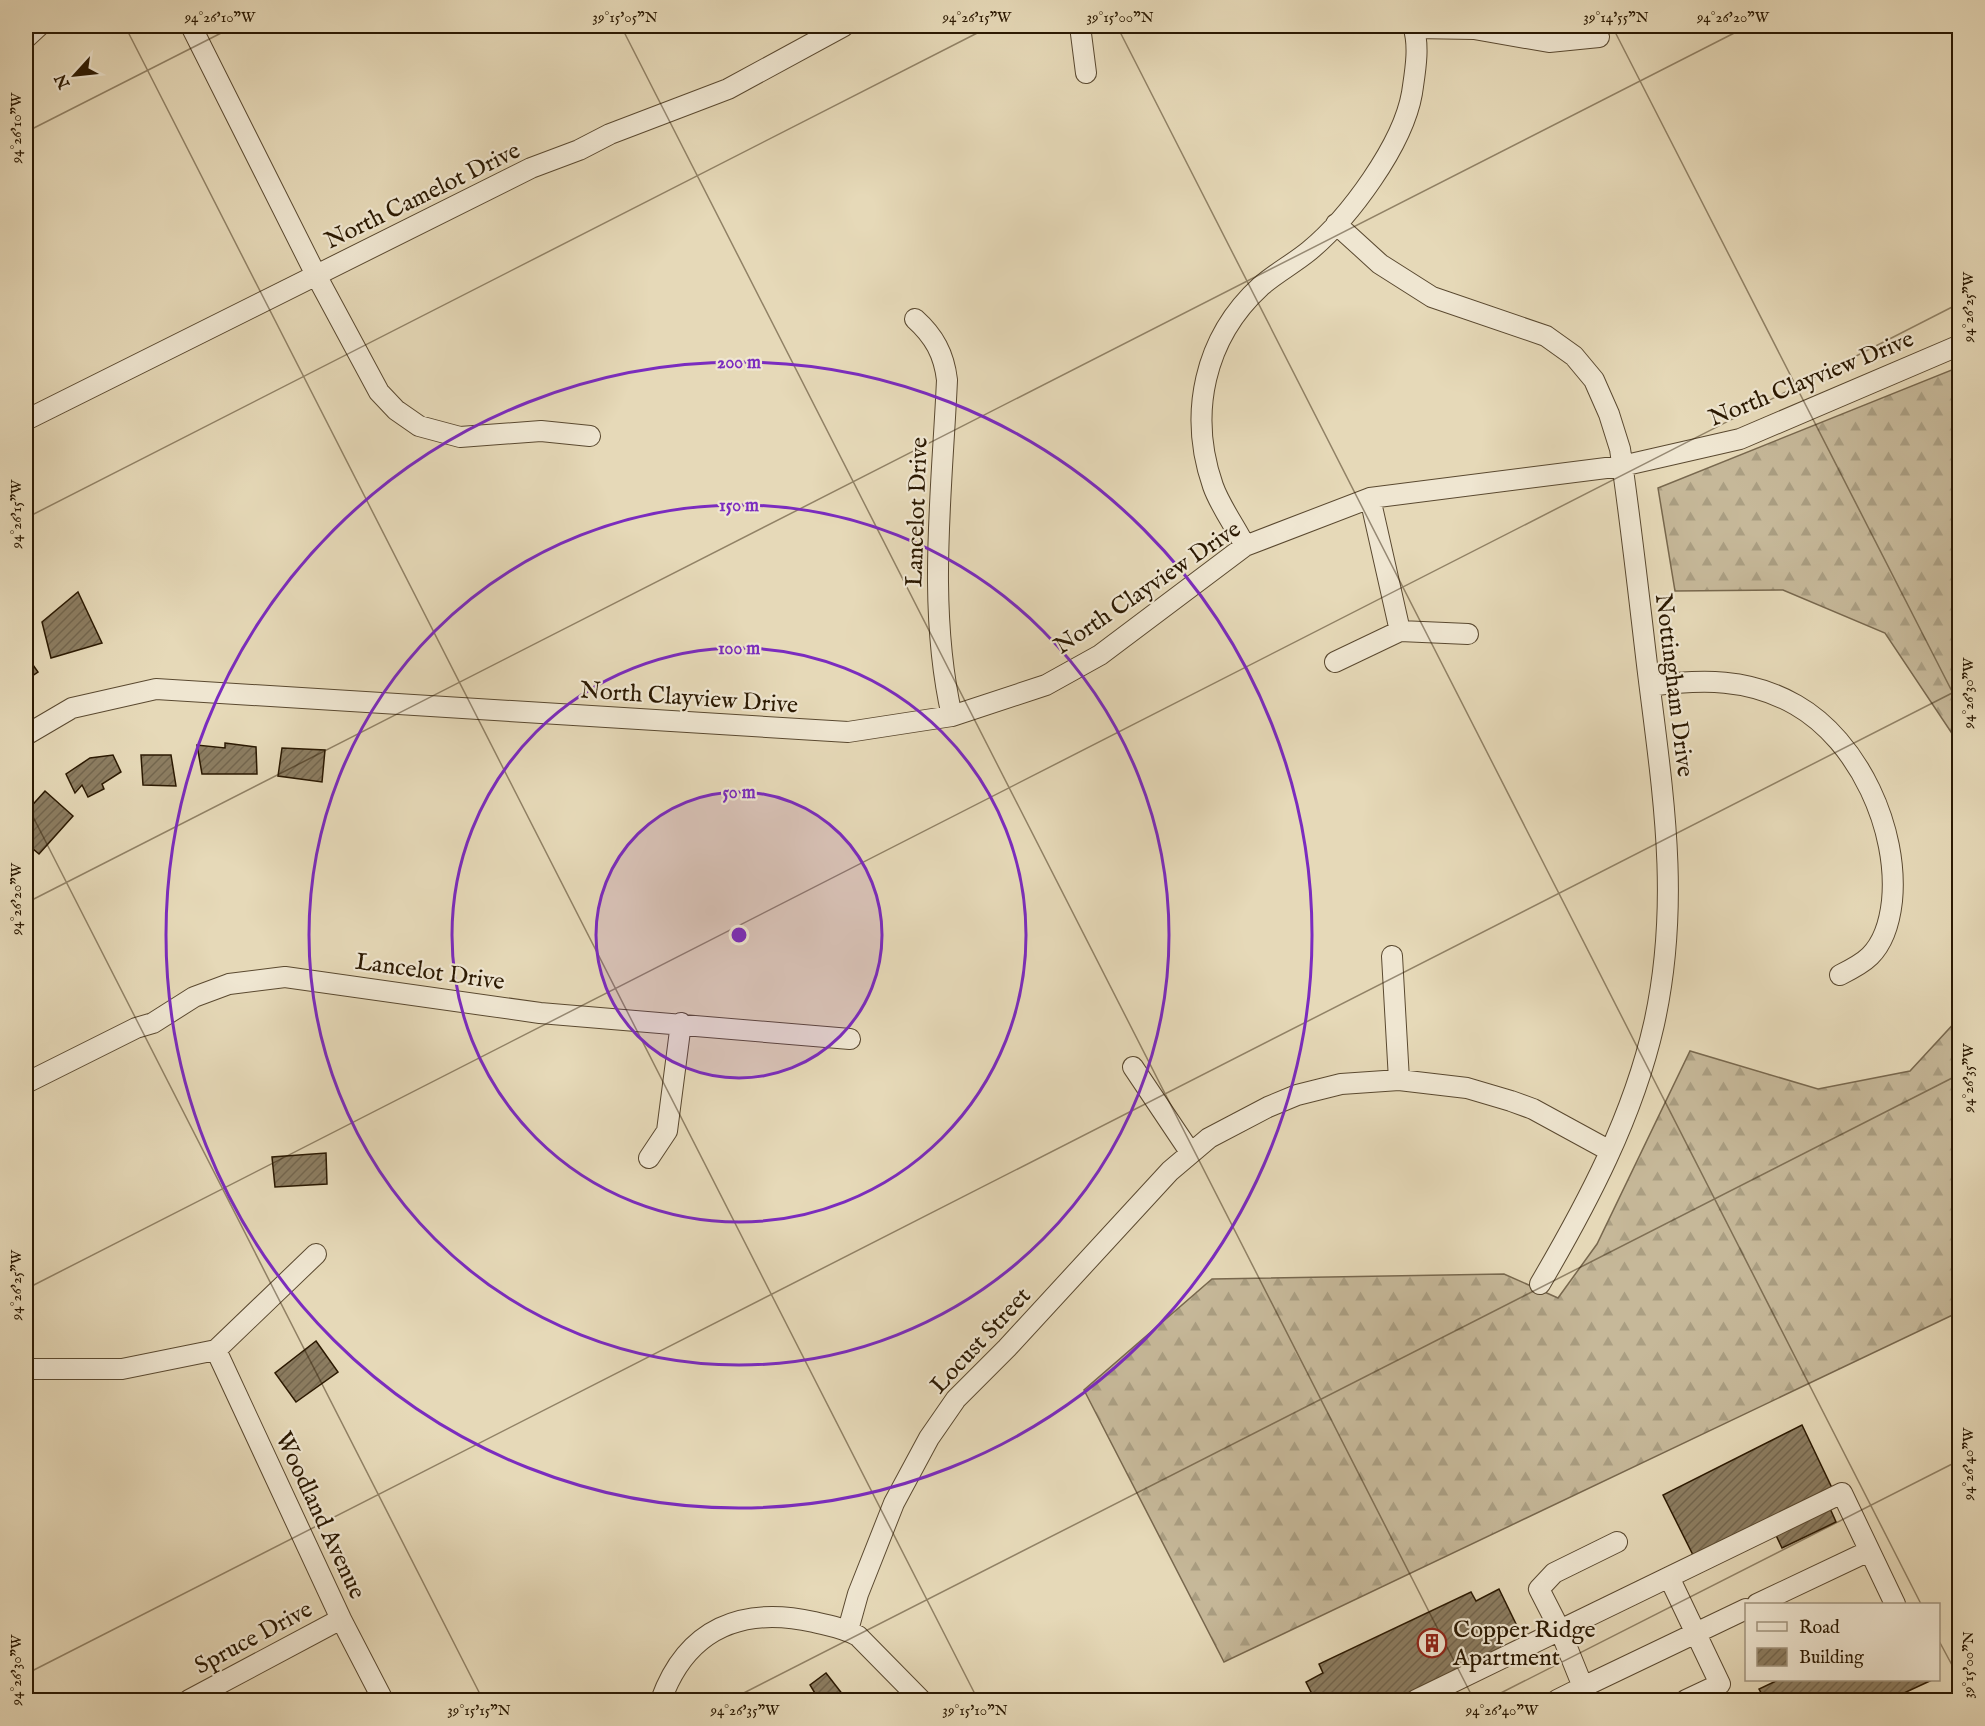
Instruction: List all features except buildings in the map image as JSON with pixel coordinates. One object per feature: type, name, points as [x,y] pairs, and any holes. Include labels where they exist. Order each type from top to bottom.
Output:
[{"type":"street","points":[[26,38],[39,26]]},
{"type":"street","points":[[191,26],[375,387],[396,410],[419,426],[460,437],[541,431],[590,436]]},
{"type":"street","name":"North Camelot Drive","points":[[26,420],[531,168],[579,150],[610,134],[728,89],[844,26]]},
{"type":"street","points":[[1080,26],[1086,73]]},
{"type":"street","points":[[1245,546],[1213,487],[1204,451],[1200,422],[1209,364],[1234,315],[1260,287],[1309,251],[1336,224],[1376,172],[1395,141],[1409,109],[1415,75],[1414,27],[1474,29],[1549,42],[1599,37]]},
{"type":"street","name":"Nottingham Drive","points":[[1336,224],[1380,264],[1432,297],[1546,336],[1574,356],[1594,380],[1609,414],[1622,466],[1668,838],[1667,937],[1654,1025],[1638,1078],[1611,1151],[1577,1220],[1540,1284]]},
{"type":"street","name":"Lancelot Drive","points":[[915,319],[934,340],[945,366],[947,380],[938,612],[945,687],[952,716]]},
{"type":"street","name":"North Clayview Drive","points":[[26,735],[72,708],[156,689],[848,732],[952,716],[1046,685],[1100,655],[1245,546],[1370,498],[1622,466],[1740,439],[1959,345]]},
{"type":"street","points":[[1370,498],[1400,631]]},
{"type":"street","points":[[1335,662],[1400,631],[1468,634]]},
{"type":"street","points":[[1650,686],[1717,680],[1747,685],[1773,693],[1820,722],[1839,741],[1857,766],[1885,830],[1892,860],[1893,887],[1890,914],[1883,935],[1871,955],[1840,975]]},
{"type":"street","points":[[1392,956],[1399,1080]]},
{"type":"street","name":"Lancelot Drive","points":[[26,1083],[136,1028],[153,1023],[194,997],[229,984],[285,977],[540,1012],[850,1039]]},
{"type":"street","points":[[649,1158],[667,1131],[681,1023]]},
{"type":"street","points":[[1133,1067],[1190,1152]]},
{"type":"street","name":"Locust Street","points":[[848,1630],[862,1584],[894,1503],[929,1438],[956,1399],[1007,1348],[1190,1152],[1209,1138],[1268,1107],[1297,1095],[1341,1084],[1399,1080],[1467,1088],[1511,1101],[1533,1109],[1611,1151]]},
{"type":"street","points":[[26,1369],[122,1368],[216,1350],[316,1254]]},
{"type":"street","name":"Woodland Avenue","points":[[216,1350],[341,1619],[383,1701]]},
{"type":"street","points":[[1416,1701],[1842,1493],[1894,1603]]},
{"type":"street","points":[[1586,1694],[1560,1630],[1539,1589],[1554,1573],[1617,1542]]},
{"type":"street","points":[[1767,1602],[1869,1551]]},
{"type":"street","points":[[1669,1577],[1725,1692],[1686,1701]]},
{"type":"street","points":[[1557,1701],[1586,1694],[1745,1609]]},
{"type":"street","points":[[661,1701],[680,1662],[696,1644],[739,1619],[768,1616],[792,1617],[848,1630],[873,1650],[921,1701]]},
{"type":"street","name":"Spruce Drive","points":[[189,1701],[341,1619]]},
{"type":"green space","points":[[1959,367],[1959,744],[1885,633],[1783,590],[1675,591],[1658,488]]},
{"type":"green space","points":[[1959,1018],[1959,1312],[1224,1662],[1084,1390],[1212,1279],[1504,1274],[1558,1298],[1597,1244],[1690,1051],[1818,1089],[1910,1071]]},
{"type":"place","name":"Copper Ridge Apartment","points":[[1432,1643]]}]
